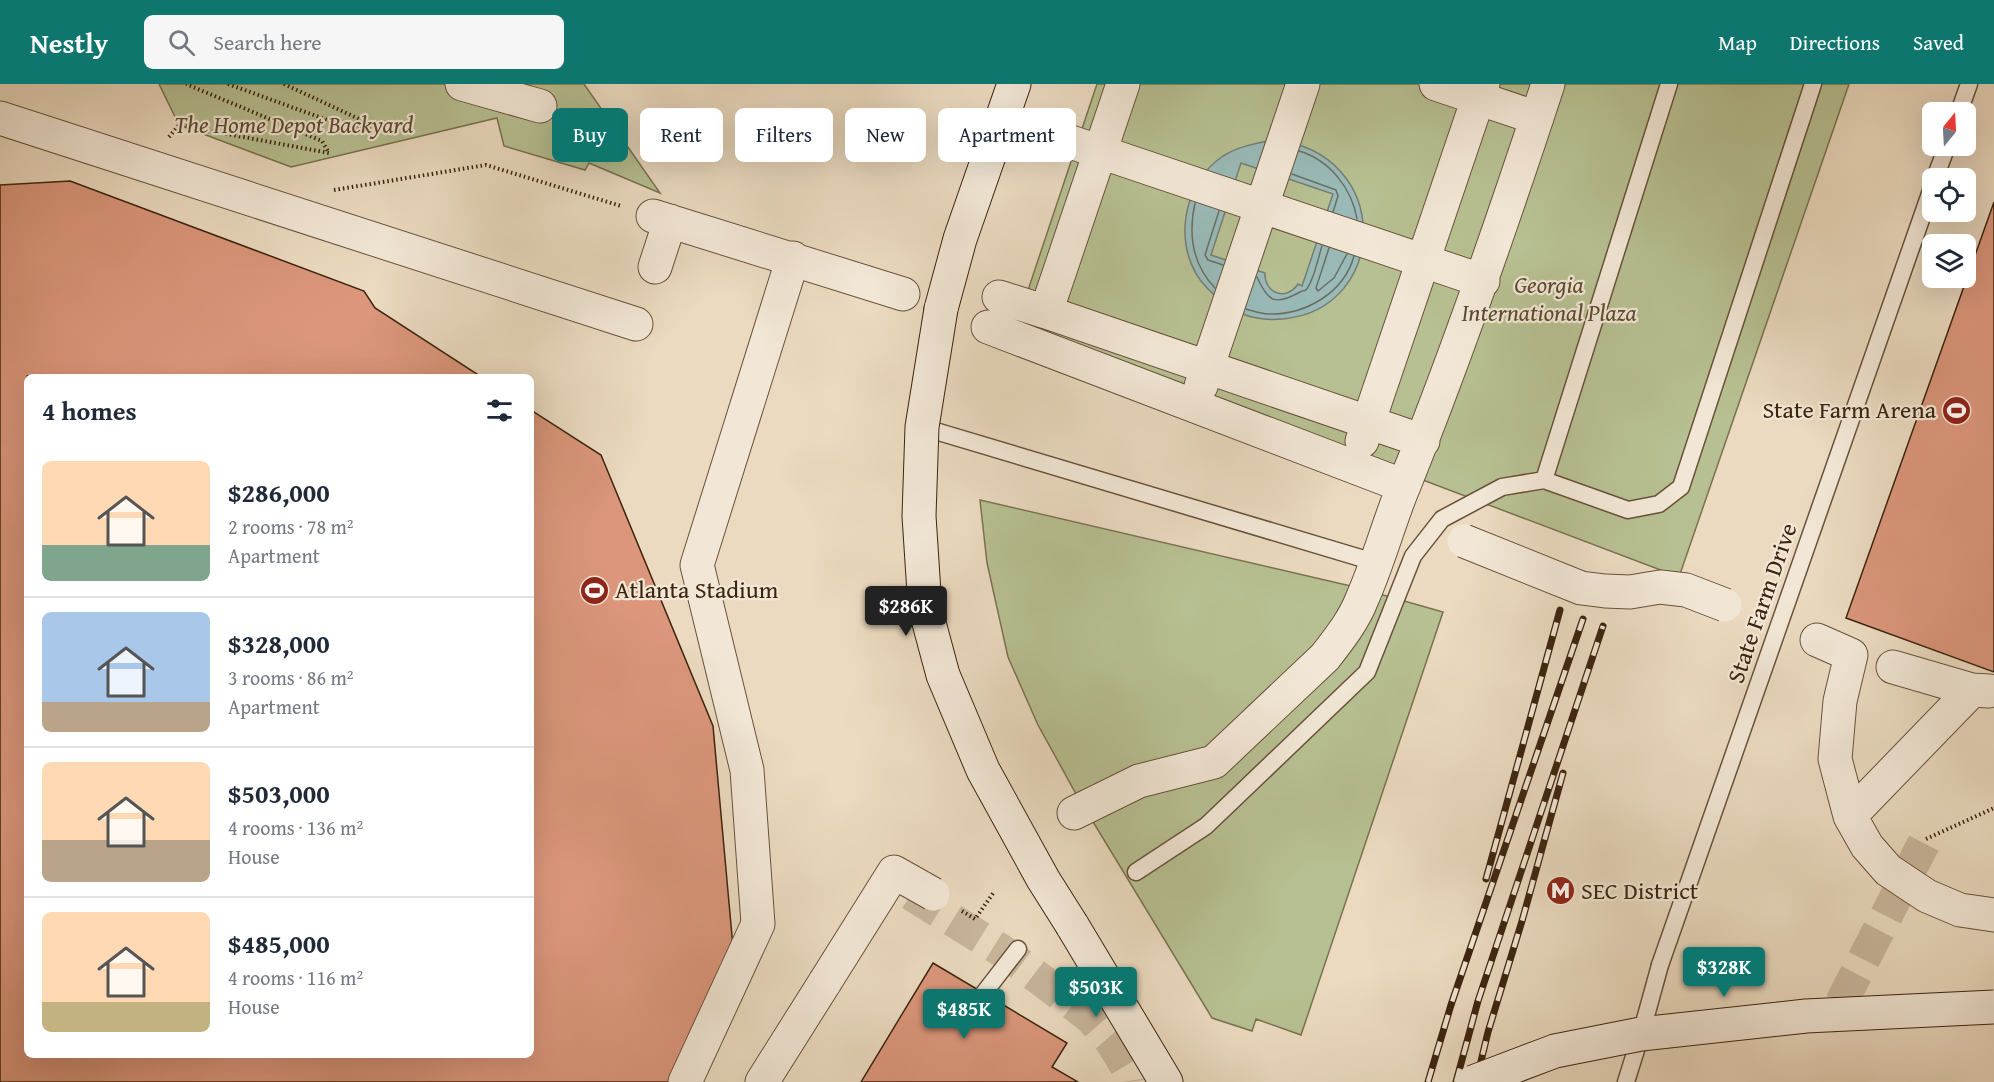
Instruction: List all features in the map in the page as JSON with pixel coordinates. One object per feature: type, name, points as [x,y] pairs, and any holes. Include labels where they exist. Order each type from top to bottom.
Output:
[{"type":"street","points":[[462,84],[540,106]]},
{"type":"street","points":[[1014,84],[960,239],[941,309],[922,427],[919,516],[925,608],[943,675],[983,770],[1043,879],[1166,1082]]},
{"type":"street","points":[[1046,312],[1123,84]]},
{"type":"street","points":[[1194,405],[1303,84]]},
{"type":"street","points":[[1436,84],[1481,91],[1537,118]]},
{"type":"street","points":[[1074,813],[1139,781],[1214,762],[1325,657],[1341,637],[1362,601],[1483,281],[1548,84]]},
{"type":"street","points":[[1354,466],[1481,91]]},
{"type":"street","points":[[0,118],[636,324]]},
{"type":"street","points":[[1076,144],[1483,281]]},
{"type":"street","points":[[655,267],[662,219],[903,294]]},
{"type":"street","points":[[685,1082],[758,924],[747,770],[697,565],[793,258]]},
{"type":"street","points":[[1404,486],[1194,405],[993,312],[1046,312],[1423,441]]},
{"type":"street","points":[[1464,541],[1581,588],[1630,592],[1660,587],[1686,590],[1725,605]]},
{"type":"street","points":[[1816,640],[1851,655],[1840,701],[1835,759],[1850,816],[1867,846],[1888,870],[1927,897],[1960,910],[1994,915]]},
{"type":"street","points":[[1893,667],[1983,691]]},
{"type":"street","points":[[1850,816],[1983,691]]},
{"type":"street","points":[[762,1082],[894,872],[933,894]]},
{"type":"street","points":[[1473,1082],[1555,1051],[1641,1034],[1806,1016],[1994,1007]]},
{"type":"lane","points":[[1544,480],[1669,84]]},
{"type":"lane","points":[[1136,872],[1206,826],[1367,672],[1413,556],[1442,519],[1502,487],[1544,480],[1628,510],[1659,504],[1681,487],[1813,84]]},
{"type":"lane","points":[[1963,102],[1969,84]]},
{"type":"lane","name":"State Farm Drive","points":[[1626,1082],[1660,965],[1922,217]]},
{"type":"lane","points":[[922,427],[1364,559]]},
{"type":"lane","points":[[984,993],[1018,949]]},
{"type":"path","points":[[179,125],[328,153],[322,141],[186,84]]},
{"type":"path","points":[[228,84],[341,125],[387,132],[284,84]]},
{"type":"path","points":[[323,192],[486,165],[662,219]]},
{"type":"path","points":[[1926,839],[1994,808]]},
{"type":"path","points":[[975,919],[994,892]]},
{"type":"green space","name":"The Home Depot Backyard","points":[[159,84],[584,84],[601,108],[552,108],[552,160],[504,146],[497,118],[291,167],[179,125]]},
{"type":"green space","name":"Georgia International Plaza","points":[[1097,84],[1849,84],[1679,577],[1016,326],[1071,162],[1076,162],[1076,147]]},
{"type":"green space","name":"The Home Depot Backyard","points":[[628,147],[660,193],[589,163],[585,170],[558,162],[628,162]]},
{"type":"green space","points":[[980,500],[1355,587],[1443,612],[1301,1035],[1256,1019],[1252,1031],[1212,1018],[1075,792],[1038,725],[1008,657],[987,563]]},
{"type":"water","points":[[1275,140],[1314,151],[1341,172],[1358,200],[1363,231],[1359,261],[1343,289],[1318,309],[1283,319],[1260,319],[1232,309],[1207,288],[1196,273],[1188,256],[1185,237],[1186,219],[1190,200],[1198,183],[1209,168],[1223,156],[1235,150]],"holes":[[[1241,163],[1333,194],[1302,286],[1298,284],[1288,293],[1277,293],[1268,286],[1265,273],[1211,255]]]},
{"type":"building","name":"Atlanta Stadium","points":[[70,181],[364,291],[375,308],[477,374],[24,374],[24,1058],[534,1058],[534,412],[601,455],[713,726],[733,947],[668,1082],[0,1082],[0,185]]},
{"type":"building","name":"State Farm Arena","points":[[1994,202],[1994,672],[1846,618],[1963,288],[1976,288],[1976,253]]},
{"type":"building","points":[[933,963],[1067,1043],[1052,1067],[1078,1082],[861,1082]]},
{"type":"tunnel","points":[[1841,1003],[1926,839]]},
{"type":"tunnel","points":[[911,894],[1007,954],[1090,1017],[1111,1041],[1128,1069],[1130,1082]]},
{"type":"railway","points":[[1486,879],[1560,610]]},
{"type":"railway","points":[[1428,1082],[1451,1005],[1583,619]]},
{"type":"railway","points":[[1456,1082],[1478,1001],[1603,626]]},
{"type":"railway","points":[[1476,1082],[1488,1032],[1563,773]]},
{"type":"place","name":"State Farm Arena","points":[[1957,410]]},
{"type":"place","name":"Atlanta Stadium","points":[[594,590]]},
{"type":"place","name":"SEC District","points":[[1560,891]]}]
